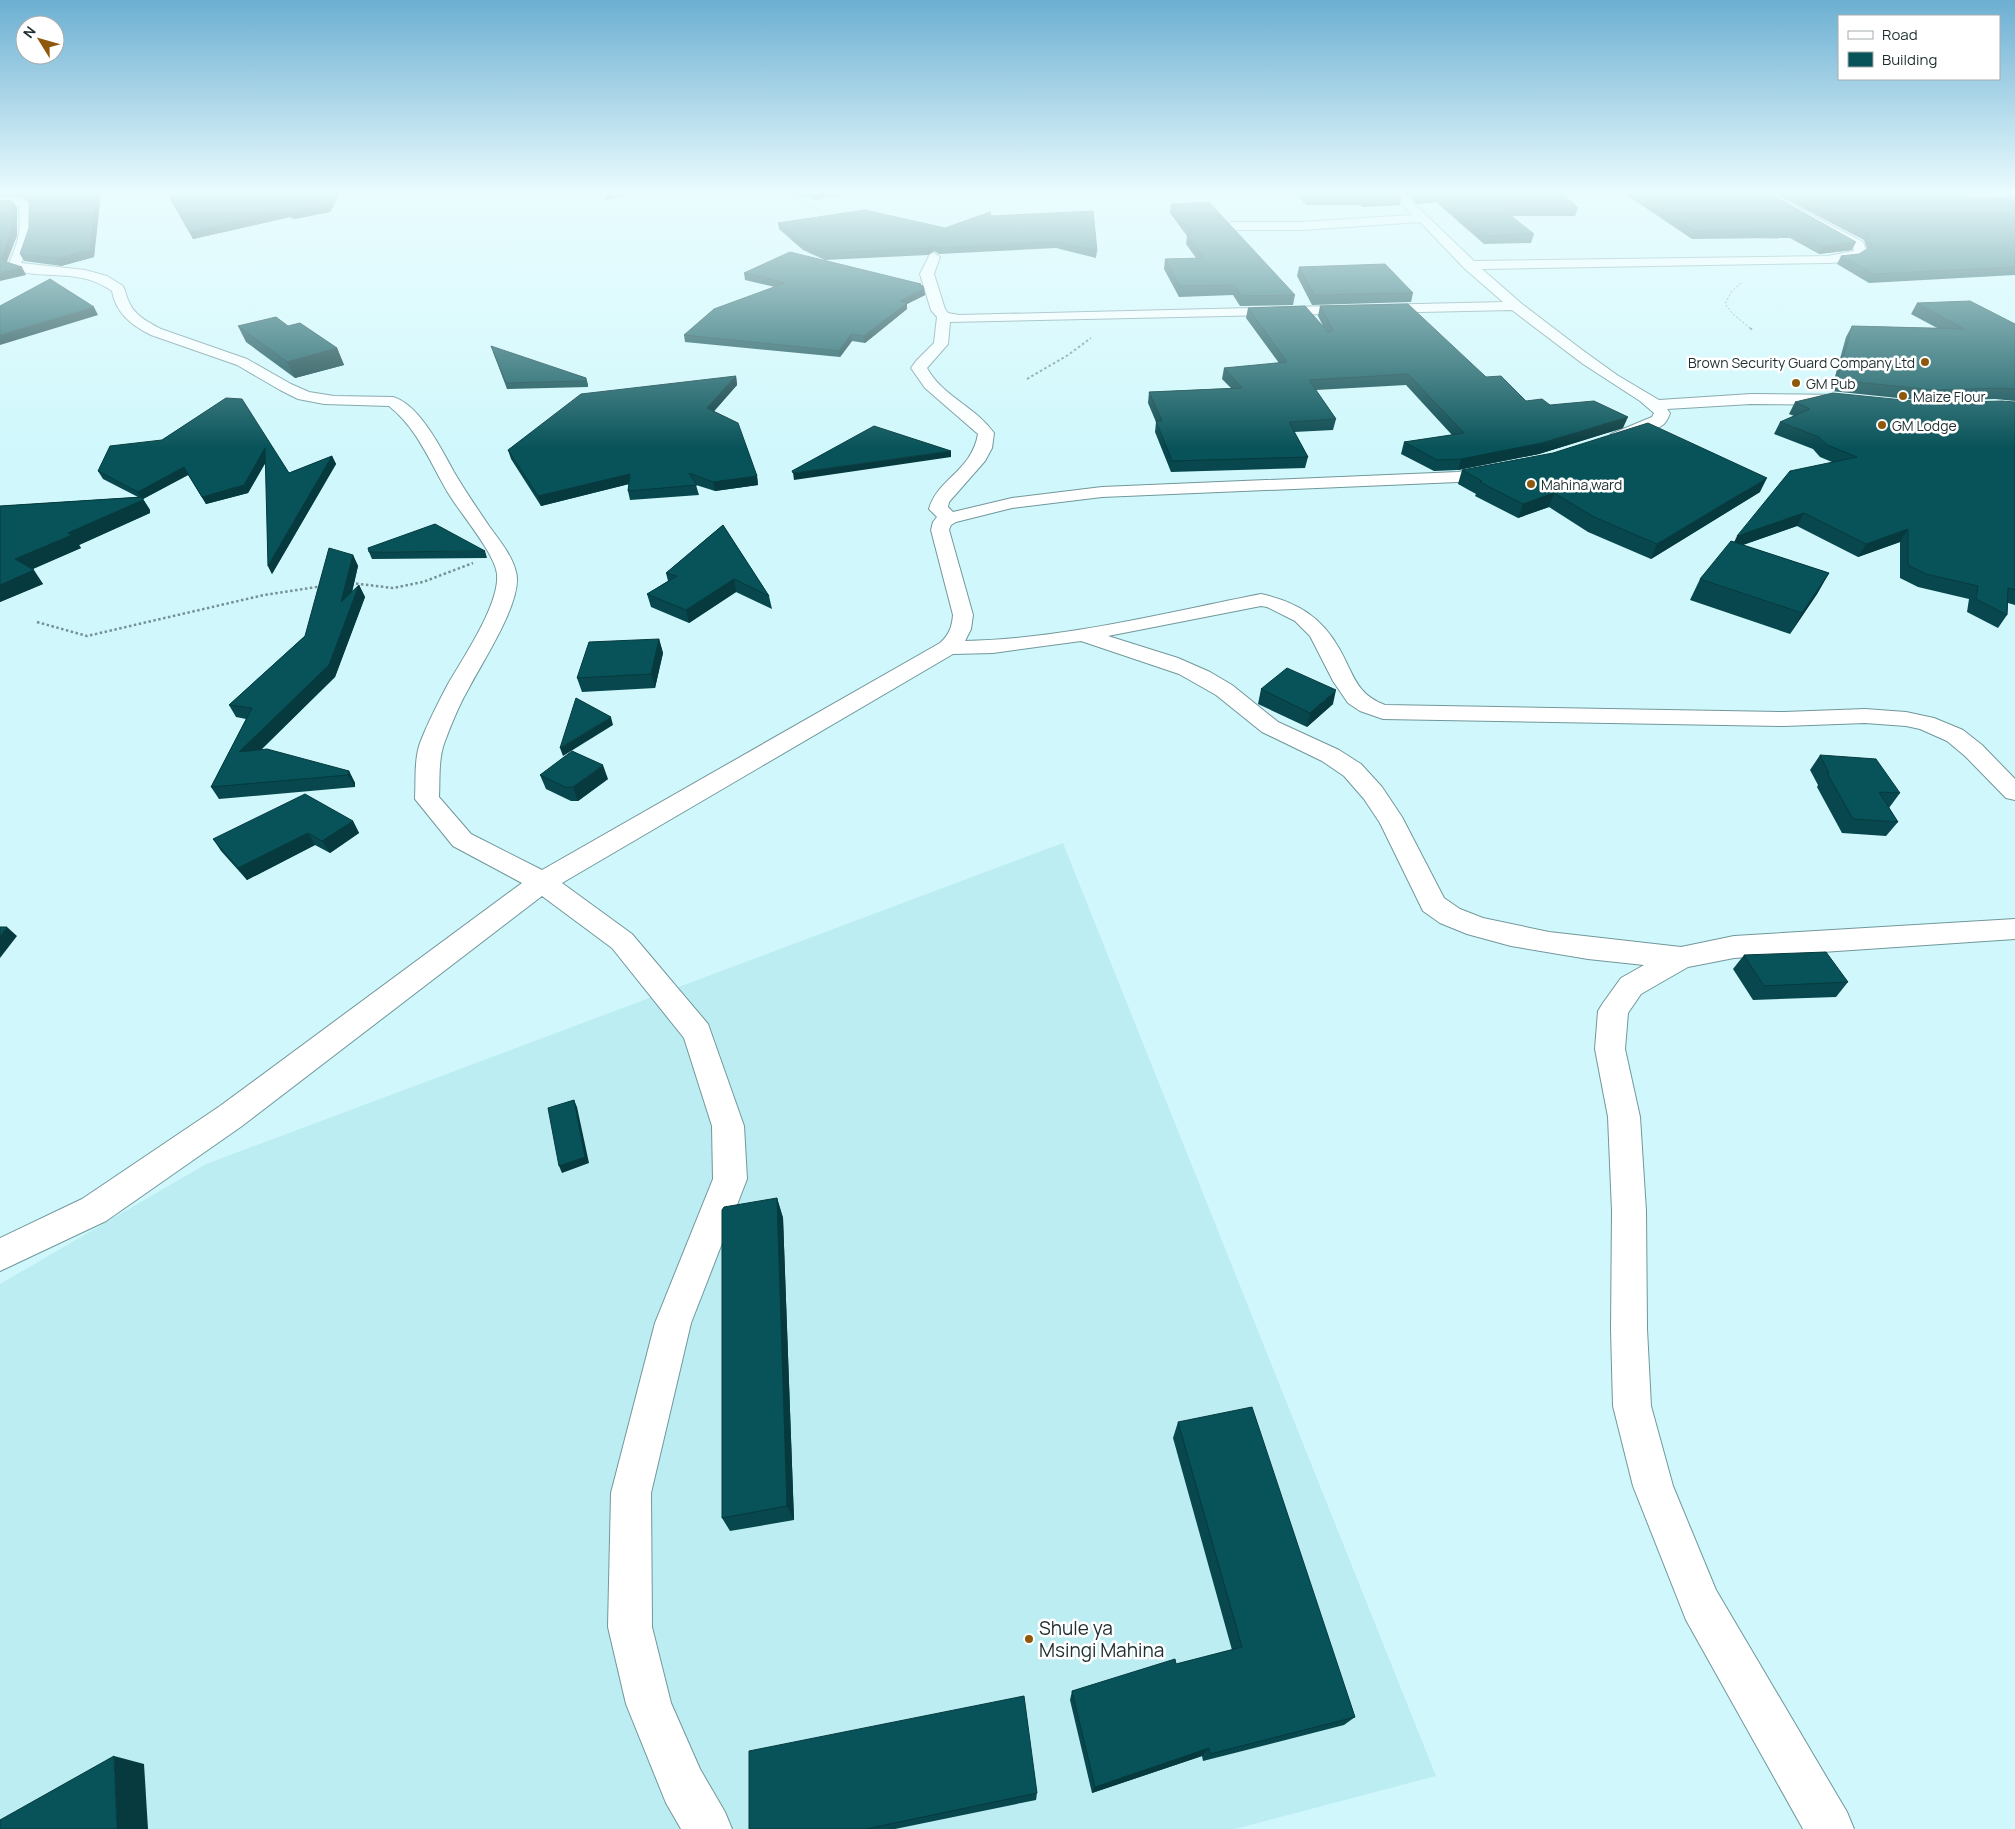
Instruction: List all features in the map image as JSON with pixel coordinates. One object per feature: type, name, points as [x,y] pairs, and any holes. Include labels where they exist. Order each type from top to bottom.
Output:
[{"type":"street","points":[[97,277],[118,289],[120,302],[134,318],[144,325],[242,362],[280,386],[313,398],[394,402],[409,413],[496,553],[507,575],[502,606],[452,698],[431,745],[427,799],[462,840],[542,882],[622,941],[697,1033],[728,1126],[730,1179],[673,1323],[631,1493],[630,1628],[648,1704],[683,1786],[708,1829]]},
{"type":"street","points":[[928,277],[938,310],[944,317],[959,319],[1516,306]]},
{"type":"street","points":[[1483,277],[1516,306],[1614,379],[1656,405],[1662,413],[1659,420],[1630,434],[1594,445]]},
{"type":"street","points":[[944,317],[941,344],[919,368],[923,376],[935,389],[958,407],[986,434],[984,448],[976,461],[940,502],[938,509],[950,518]]},
{"type":"street","points":[[1656,405],[1752,399],[1827,398],[1866,402]]},
{"type":"street","points":[[0,1255],[94,1210],[231,1116],[542,882],[948,648],[959,637],[963,625],[963,615],[940,530],[942,522],[950,518],[1012,503],[1102,492],[1458,477],[1516,466]]},
{"type":"street","points":[[948,648],[993,647],[1082,634],[1262,600],[1305,618],[1317,630],[1329,649],[1345,683],[1356,698],[1364,704],[1383,712],[1686,719],[1873,717],[1903,720],[1929,724],[1946,731],[1967,745],[2015,792]]},
{"type":"street","points":[[1082,634],[1206,679],[1230,695],[1253,716],[1264,723],[1341,762],[1361,778],[1380,803],[1433,904],[1452,918],[1495,932],[1572,946],[1681,958]]},
{"type":"street","points":[[1830,1829],[1701,1605],[1653,1486],[1632,1406],[1629,1328],[1629,1211],[1624,1117],[1610,1049],[1613,1011],[1631,986],[1681,958],[1734,947],[2015,930]]},
{"type":"path","points":[[1742,282],[1726,297],[1725,304],[1733,314],[1754,331]]},
{"type":"path","points":[[1027,379],[1068,355],[1124,315]]},
{"type":"path","points":[[350,582],[393,588],[423,582],[496,553]]},
{"type":"path","points":[[37,622],[87,636],[116,631],[264,595],[324,586]]},
{"type":"shaded area","points":[[1063,843],[1436,1776],[1235,1829],[0,1829],[0,1284],[206,1164]]},
{"type":"building","points":[[762,277],[894,277],[921,284],[919,285],[923,286],[924,289],[900,301],[907,303],[864,336],[851,334],[839,351],[684,335],[714,309],[785,283]]},
{"type":"building","points":[[1175,277],[1279,277],[1295,295],[1241,296],[1235,285],[1180,286]]},
{"type":"building","points":[[1305,277],[1398,277],[1413,293],[1314,295]]},
{"type":"building","points":[[50,279],[94,307],[0,335],[0,306]]},
{"type":"building","points":[[1970,301],[2015,324],[2015,389],[1933,390],[1837,380],[1852,326],[1964,329],[1917,303]]},
{"type":"building","points":[[1408,304],[1486,377],[1501,376],[1526,401],[1542,399],[1550,405],[1594,401],[1628,417],[1542,443],[1461,459],[1437,460],[1404,442],[1464,433],[1408,374],[1309,380],[1336,419],[1289,422],[1308,457],[1172,461],[1156,421],[1162,421],[1149,392],[1242,388],[1224,368],[1287,362],[1248,308],[1305,306],[1329,333],[1333,330],[1320,306]]},
{"type":"building","points":[[276,317],[288,326],[300,323],[337,348],[287,362],[238,326]]},
{"type":"building","points":[[491,346],[586,378],[586,381],[506,383]]},
{"type":"building","points":[[736,376],[707,408],[738,423],[757,476],[713,482],[689,473],[697,485],[628,491],[630,474],[538,496],[508,450],[581,394]]},
{"type":"building","points":[[1833,393],[1933,403],[2015,402],[2015,590],[2008,588],[2007,615],[1976,599],[1978,586],[1926,574],[1908,565],[1908,529],[1866,544],[1804,513],[1737,536],[1790,471],[1857,457],[1827,445],[1819,437],[1780,422],[1810,409],[1795,402]]},
{"type":"building","points":[[226,398],[242,399],[289,473],[332,456],[268,566],[265,448],[244,485],[202,497],[184,467],[138,492],[98,471],[110,446],[162,440]]},
{"type":"building","points":[[1648,423],[1767,478],[1657,544],[1594,517],[1554,493],[1523,504],[1480,482],[1482,481],[1462,470],[1553,453]]},
{"type":"building","points":[[874,426],[951,451],[793,473],[792,471]]},
{"type":"building","points":[[142,497],[143,500],[68,533],[72,535],[15,559],[34,570],[0,585],[0,506]]},
{"type":"building","points":[[435,524],[485,551],[369,552],[368,548]]},
{"type":"building","points":[[723,525],[769,596],[734,579],[686,610],[647,594],[677,576],[666,573]]},
{"type":"building","points":[[1731,541],[1829,573],[1802,613],[1700,579]]},
{"type":"building","points":[[329,548],[353,555],[341,602],[359,585],[329,665],[239,752],[267,749],[349,771],[348,775],[211,787],[252,708],[229,705],[305,636]]},
{"type":"building","points":[[659,639],[651,674],[577,678],[589,642]]},
{"type":"building","points":[[1287,668],[1336,690],[1310,713],[1261,689]]},
{"type":"building","points":[[576,698],[611,717],[560,748]]},
{"type":"building","points":[[572,751],[603,765],[573,787],[565,787],[540,775]]},
{"type":"building","points":[[1820,755],[1876,759],[1900,793],[1879,792],[1898,822],[1853,819],[1827,773],[1829,773]]},
{"type":"building","points":[[305,794],[353,821],[322,841],[308,833],[238,868],[213,839]]},
{"type":"building","points":[[0,927],[7,927],[0,936]]},
{"type":"building","points":[[1826,952],[1848,982],[1764,986],[1744,955]]},
{"type":"building","points":[[574,1100],[585,1157],[559,1166],[548,1108]]},
{"type":"building","points":[[777,1198],[787,1506],[722,1518],[722,1210],[724,1207]]},
{"type":"building","points":[[1252,1407],[1355,1717],[1210,1754],[1209,1748],[1095,1787],[1072,1691],[1175,1659],[1176,1664],[1242,1647],[1178,1422]]},
{"type":"building","points":[[1024,1696],[1037,1793],[866,1829],[749,1829],[749,1751]]},
{"type":"building","points":[[114,1756],[117,1829],[0,1829],[0,1820]]},
{"type":"place","name":"Brown Security Guard Company Ltd","points":[[1925,362]]},
{"type":"place","name":"GM Pub","points":[[1796,383]]},
{"type":"place","name":"Maize Flour","points":[[1903,396]]},
{"type":"place","name":"GM Lodge","points":[[1882,425]]},
{"type":"place","name":"Mahina ward","points":[[1531,484]]},
{"type":"place","name":"Shule ya Msingi Mahina","points":[[1029,1639]]}]
